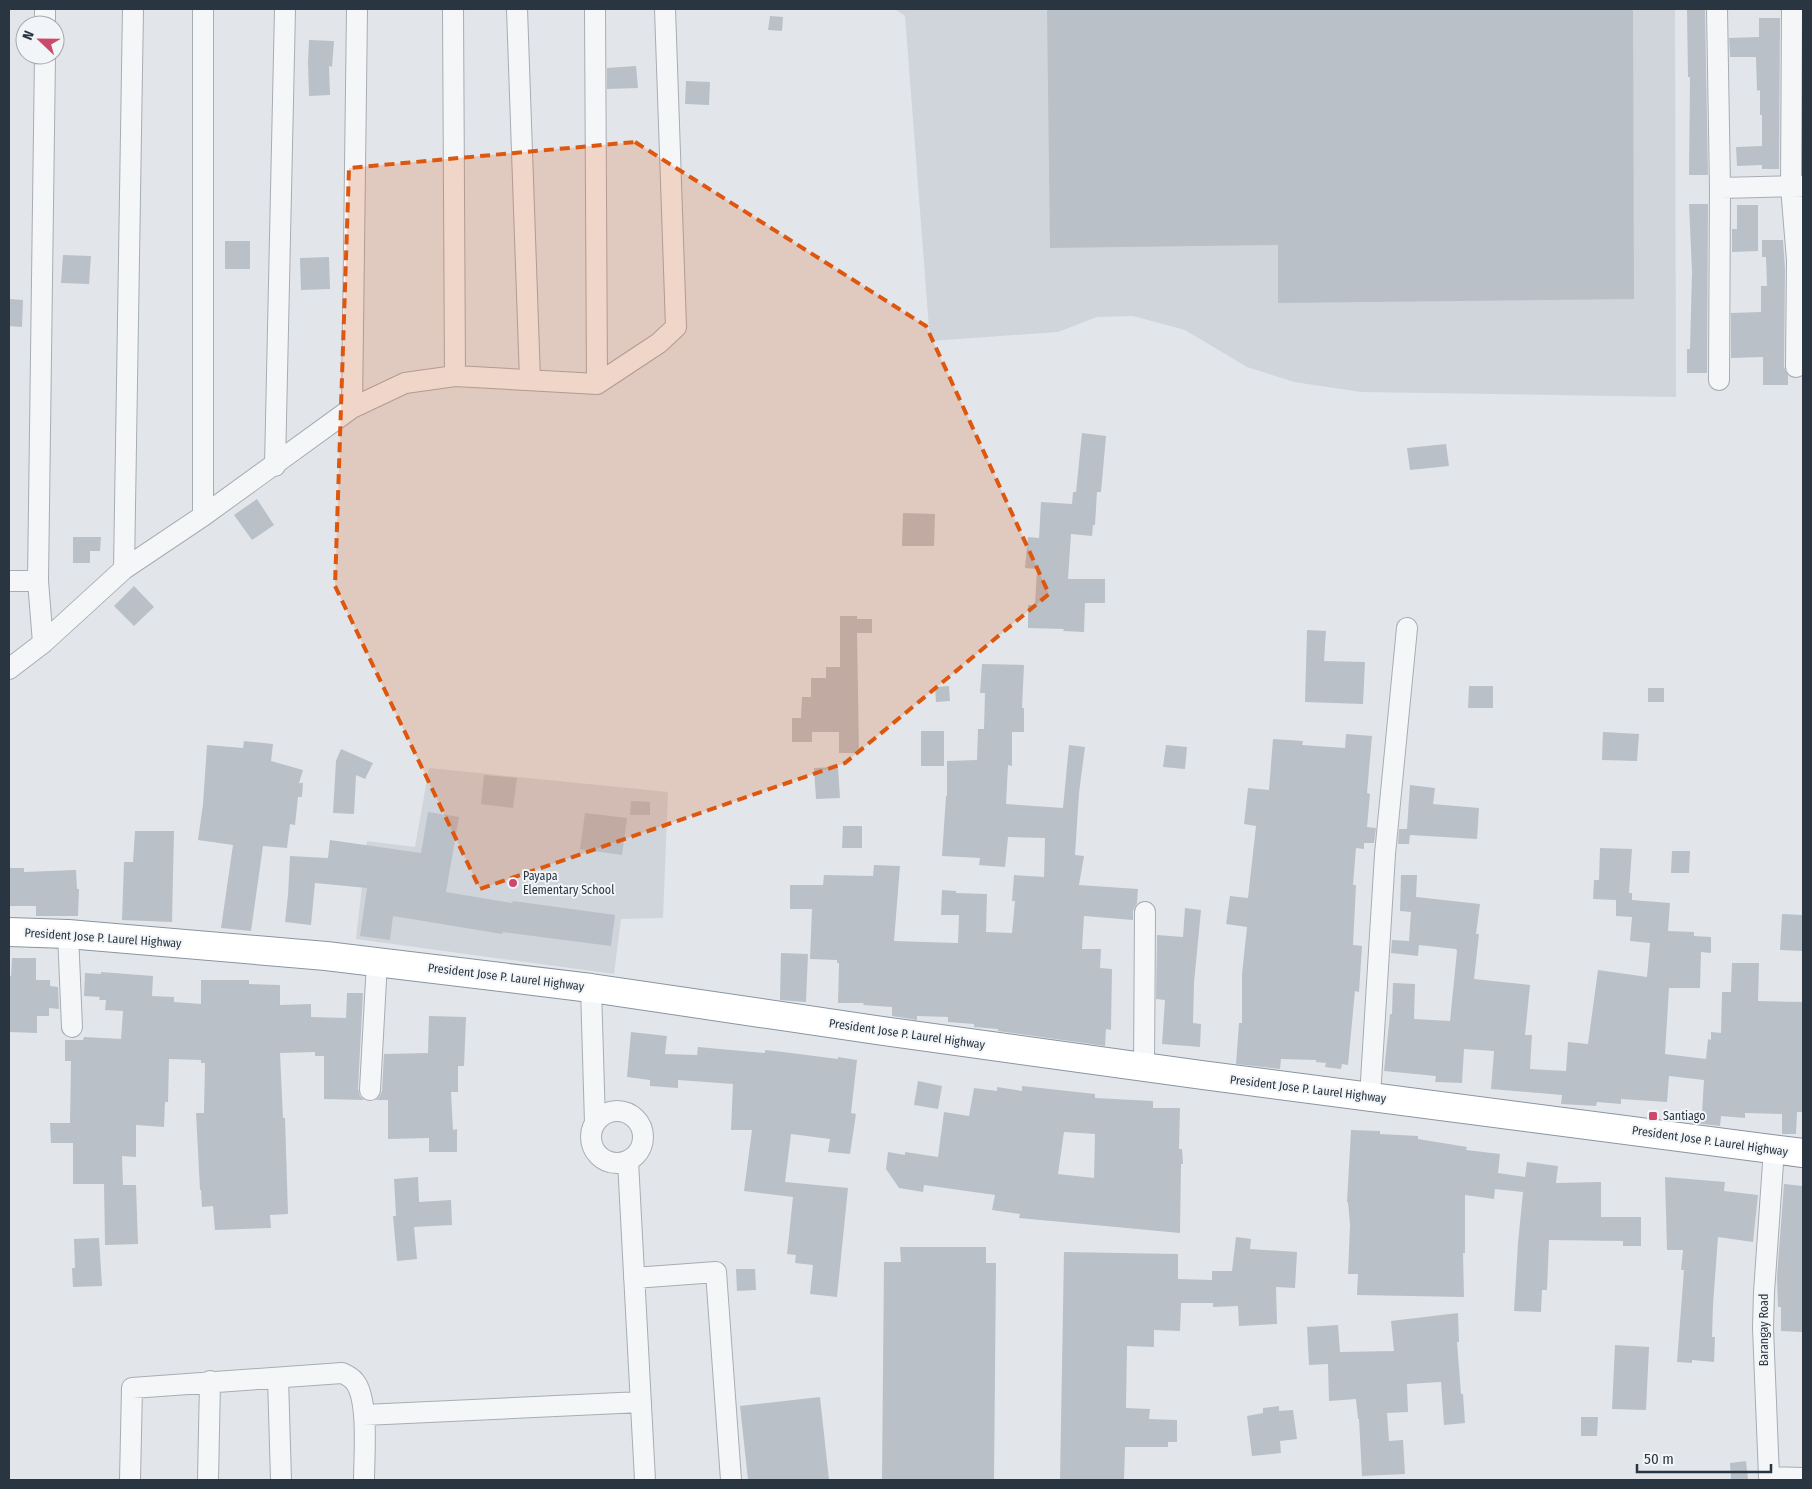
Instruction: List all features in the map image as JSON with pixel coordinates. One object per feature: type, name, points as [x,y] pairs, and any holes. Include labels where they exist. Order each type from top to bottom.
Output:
[{"type":"highway","name":"President Jose P. Laurel Highway","points":[[9,932],[68,934],[326,956],[591,988],[874,1030],[1803,1154]]},
{"type":"street","points":[[124,569],[133,9]]},
{"type":"street","points":[[203,9],[203,516]]},
{"type":"street","points":[[275,466],[285,9]]},
{"type":"street","points":[[352,408],[357,9]]},
{"type":"street","points":[[453,9],[455,376]]},
{"type":"street","points":[[517,9],[530,380]]},
{"type":"street","points":[[595,9],[597,384]]},
{"type":"street","points":[[9,669],[43,643],[124,569],[275,466],[352,408],[405,383],[455,376],[597,384],[659,343],[676,327],[665,9]]},
{"type":"street","points":[[1717,9],[1720,188],[1720,380]]},
{"type":"street","points":[[1792,9],[1800,260],[1796,367]]},
{"type":"street","points":[[43,643],[38,581],[45,65]]},
{"type":"street","points":[[1720,188],[1797,186]]},
{"type":"street","points":[[9,581],[38,581]]},
{"type":"street","points":[[1370,1097],[1385,854],[1407,628]]},
{"type":"street","points":[[1144,912],[1144,1066]]},
{"type":"street","points":[[68,934],[72,1027]]},
{"type":"street","points":[[370,1090],[377,962]]},
{"type":"street","points":[[591,988],[595,1122],[590,1138],[596,1154],[609,1163],[617,1164],[628,1161],[639,1152],[643,1134],[635,1118],[627,1113],[618,1111],[609,1112],[595,1122]]},
{"type":"street","name":"Barangay Road","points":[[1774,1149],[1763,1328],[1769,1479],[1803,1478]]},
{"type":"street","points":[[628,1161],[645,1480]]},
{"type":"street","points":[[634,1278],[716,1272],[732,1480]]},
{"type":"street","points":[[128,1480],[132,1388],[342,1373],[355,1382],[362,1394],[364,1415],[364,1480]]},
{"type":"street","points":[[278,1378],[281,1480]]},
{"type":"street","points":[[208,1480],[210,1381]]},
{"type":"street","points":[[364,1415],[641,1402]]},
{"type":"highlighted area","points":[[635,142],[926,326],[1049,594],[845,763],[480,889],[335,586],[349,168]]},
{"type":"shaded area","points":[[895,9],[1675,9],[1676,397],[1361,392],[1294,382],[1247,367],[1185,330],[1133,316],[1097,317],[1058,332],[930,341],[905,16]]},
{"type":"shaded area","name":"Payapa Elementary School","points":[[429,768],[668,792],[663,918],[621,919],[614,974],[356,939],[367,841],[415,847]]},
{"type":"building","points":[[1047,9],[1633,9],[1634,299],[1278,303],[1278,245],[1050,248]]},
{"type":"building","points":[[1687,10],[1705,10],[1708,175],[1689,175],[1690,77],[1688,77]]},
{"type":"building","points":[[770,16],[783,17],[782,31],[768,30]]},
{"type":"building","points":[[1759,18],[1780,18],[1779,169],[1762,169],[1762,165],[1737,166],[1736,147],[1762,146],[1762,115],[1760,115],[1760,90],[1757,91],[1756,57],[1730,57],[1729,38],[1759,37]]},
{"type":"building","points":[[309,40],[334,41],[332,67],[329,66],[330,95],[309,96]]},
{"type":"building","points":[[636,66],[638,88],[607,89],[607,68]]},
{"type":"building","points":[[686,81],[710,82],[709,105],[685,104]]},
{"type":"building","points":[[1689,204],[1708,204],[1707,373],[1687,373],[1687,349],[1690,349],[1692,272]]},
{"type":"building","points":[[1737,205],[1758,205],[1758,251],[1732,252],[1732,229],[1737,229]]},
{"type":"building","points":[[1762,240],[1783,240],[1785,269],[1784,367],[1788,375],[1788,385],[1763,385],[1763,357],[1731,358],[1731,313],[1761,312],[1761,286],[1767,286],[1766,257],[1762,257]]},
{"type":"building","points":[[225,241],[250,241],[250,269],[225,269]]},
{"type":"building","points":[[63,255],[91,256],[89,284],[61,283]]},
{"type":"building","points":[[329,257],[330,289],[301,290],[300,258]]},
{"type":"building","points":[[9,299],[23,300],[22,327],[9,326]]},
{"type":"building","points":[[1082,433],[1106,436],[1101,492],[1097,492],[1095,525],[1093,525],[1092,536],[1071,534],[1068,579],[1105,579],[1105,603],[1085,603],[1084,632],[1063,631],[1064,629],[1028,628],[1028,605],[1035,605],[1037,569],[1025,568],[1028,537],[1039,538],[1041,502],[1072,504],[1073,492],[1076,492]]},
{"type":"building","points":[[1446,444],[1449,466],[1410,470],[1407,448]]},
{"type":"building","points":[[257,499],[274,525],[252,540],[234,515]]},
{"type":"building","points":[[903,513],[935,514],[934,546],[902,546]]},
{"type":"building","points":[[73,537],[101,537],[100,551],[90,551],[90,563],[73,563]]},
{"type":"building","points":[[134,586],[154,607],[134,626],[114,606]]},
{"type":"building","points":[[840,616],[857,616],[857,619],[872,619],[872,633],[857,633],[859,753],[839,753],[839,732],[812,732],[812,742],[792,742],[792,718],[801,718],[802,697],[811,697],[811,678],[826,678],[826,667],[840,667]]},
{"type":"building","points":[[1307,630],[1326,631],[1324,661],[1365,662],[1363,704],[1305,702]]},
{"type":"building","points":[[982,664],[1024,665],[1022,708],[1024,708],[1024,732],[1012,732],[1012,766],[1008,765],[1006,804],[1063,808],[1069,745],[1085,747],[1079,793],[1075,855],[1084,856],[1079,885],[1138,889],[1133,920],[1084,916],[1082,949],[1101,949],[1100,968],[1112,969],[1111,1030],[1106,1029],[1105,1046],[974,1027],[974,1024],[948,1022],[948,1017],[917,1016],[917,1020],[892,1016],[892,1007],[863,1005],[864,1003],[838,1003],[839,963],[837,963],[837,960],[810,959],[812,909],[790,909],[790,885],[823,885],[824,875],[873,876],[874,865],[900,866],[894,941],[958,943],[959,915],[941,915],[942,890],[956,891],[956,893],[987,894],[986,932],[1012,933],[1015,901],[1012,901],[1014,875],[1044,877],[1045,838],[1008,837],[1005,867],[979,865],[980,858],[942,856],[947,796],[947,761],[977,760],[978,729],[984,729],[985,693],[980,693]]},
{"type":"building","points":[[949,686],[950,701],[936,702],[935,687]]},
{"type":"building","points":[[1469,686],[1493,686],[1493,708],[1468,708]]},
{"type":"building","points":[[1648,688],[1664,688],[1664,702],[1648,702]]},
{"type":"building","points":[[921,731],[944,731],[944,766],[921,766]]},
{"type":"building","points":[[1603,732],[1639,734],[1637,761],[1602,760]]},
{"type":"building","points":[[1346,734],[1372,736],[1367,793],[1370,794],[1367,827],[1376,828],[1374,843],[1364,843],[1364,849],[1356,848],[1353,885],[1356,885],[1353,945],[1362,946],[1359,992],[1355,991],[1348,1065],[1342,1064],[1341,1069],[1325,1067],[1326,1063],[1316,1062],[1316,1060],[1281,1059],[1280,1069],[1236,1064],[1239,1023],[1242,1023],[1242,974],[1247,927],[1226,924],[1230,896],[1248,898],[1256,826],[1244,824],[1248,788],[1269,790],[1273,739],[1303,741],[1302,745],[1345,748]]},
{"type":"building","points":[[244,741],[273,744],[271,761],[303,770],[299,783],[303,783],[302,797],[298,797],[295,825],[290,824],[287,848],[263,846],[251,931],[221,928],[233,845],[198,840],[203,804],[207,745],[243,748]]},
{"type":"building","points":[[1166,745],[1187,747],[1185,769],[1163,767]]},
{"type":"building","points":[[341,749],[373,763],[365,779],[356,775],[354,814],[333,813],[336,761]]},
{"type":"building","points":[[838,767],[840,798],[816,799],[814,768]]},
{"type":"building","points":[[484,775],[517,778],[513,808],[481,804]]},
{"type":"building","points":[[1410,785],[1435,788],[1433,804],[1479,808],[1477,839],[1410,835],[1409,844],[1398,844],[1399,829],[1407,829]]},
{"type":"building","points":[[631,801],[650,802],[650,815],[630,815]]},
{"type":"building","points":[[428,812],[459,817],[446,892],[512,903],[513,901],[615,915],[611,946],[503,932],[502,934],[393,916],[390,940],[360,936],[367,888],[315,883],[311,925],[285,922],[290,856],[328,858],[330,840],[421,853]]},
{"type":"building","points":[[585,813],[627,818],[622,855],[580,849]]},
{"type":"building","points":[[843,826],[862,826],[862,848],[842,848]]},
{"type":"building","points":[[135,831],[174,831],[172,922],[122,920],[124,862],[133,862]]},
{"type":"building","points":[[1600,848],[1632,849],[1629,893],[1632,893],[1632,900],[1670,903],[1668,931],[1694,932],[1694,936],[1711,937],[1711,953],[1701,952],[1700,988],[1669,988],[1665,1054],[1706,1059],[1708,1039],[1711,1040],[1711,1032],[1721,1033],[1722,992],[1731,992],[1732,963],[1759,963],[1758,1001],[1803,1002],[1803,1112],[1797,1112],[1796,1134],[1782,1134],[1782,1114],[1745,1113],[1745,1118],[1721,1116],[1720,1126],[1693,1123],[1694,1112],[1702,1113],[1704,1080],[1669,1076],[1667,1102],[1621,1099],[1621,1104],[1597,1102],[1596,1106],[1561,1104],[1562,1095],[1491,1089],[1494,1051],[1464,1049],[1462,1083],[1435,1082],[1436,1076],[1384,1071],[1390,1014],[1392,1014],[1393,983],[1415,984],[1414,1019],[1450,1021],[1456,949],[1419,945],[1418,956],[1391,953],[1392,940],[1409,941],[1411,912],[1400,911],[1401,875],[1417,875],[1416,897],[1480,904],[1476,934],[1479,934],[1474,979],[1530,985],[1525,1035],[1532,1035],[1530,1069],[1566,1071],[1568,1042],[1588,1044],[1598,970],[1647,977],[1650,943],[1630,941],[1632,917],[1616,916],[1616,900],[1593,899],[1594,880],[1599,880]]},
{"type":"building","points":[[1672,851],[1690,851],[1689,873],[1671,873]]},
{"type":"building","points":[[9,868],[24,868],[24,872],[76,870],[77,889],[79,889],[78,916],[36,916],[36,906],[9,906]]},
{"type":"building","points":[[1185,908],[1201,910],[1194,983],[1193,1023],[1201,1024],[1200,1047],[1162,1044],[1165,1000],[1156,999],[1157,935],[1183,937]]},
{"type":"building","points":[[1782,914],[1803,915],[1803,951],[1780,950]]},
{"type":"building","points":[[781,953],[808,954],[806,1002],[780,1000]]},
{"type":"building","points":[[12,958],[36,958],[36,980],[50,980],[50,986],[58,987],[59,1009],[49,1008],[49,1016],[37,1016],[37,1033],[9,1032],[9,976],[11,976]]},
{"type":"building","points":[[101,972],[153,976],[152,996],[174,997],[174,1002],[201,1004],[201,980],[249,980],[249,984],[280,985],[280,1005],[311,1004],[311,1017],[346,1018],[347,993],[363,993],[358,1089],[360,1096],[364,1100],[324,1099],[324,1056],[315,1056],[315,1052],[280,1053],[283,1118],[285,1118],[288,1214],[270,1215],[271,1228],[215,1230],[213,1206],[202,1207],[200,1190],[196,1113],[204,1113],[205,1063],[201,1063],[201,1060],[169,1059],[168,1102],[165,1102],[164,1127],[136,1125],[136,1157],[122,1156],[123,1185],[136,1185],[138,1244],[105,1245],[104,1184],[73,1184],[73,1143],[51,1143],[50,1123],[70,1123],[71,1061],[65,1061],[65,1040],[83,1040],[84,1037],[121,1039],[123,1011],[105,1010],[106,1000],[99,1000],[100,997],[84,996],[85,973],[101,974]]},
{"type":"building","points":[[429,1016],[466,1017],[464,1066],[458,1066],[458,1092],[451,1092],[453,1130],[457,1129],[457,1152],[429,1152],[429,1138],[388,1139],[388,1100],[376,1100],[382,1091],[384,1054],[428,1053]]},
{"type":"building","points":[[631,1032],[667,1036],[665,1054],[697,1055],[698,1047],[765,1053],[765,1050],[857,1060],[851,1113],[856,1114],[850,1154],[828,1152],[830,1139],[791,1134],[785,1182],[848,1188],[837,1297],[810,1294],[813,1265],[795,1263],[796,1255],[787,1254],[793,1197],[744,1191],[752,1130],[731,1130],[733,1084],[678,1080],[678,1088],[650,1086],[650,1080],[627,1077]]},
{"type":"building","points":[[918,1081],[942,1086],[938,1109],[914,1105]]},
{"type":"building","points":[[1022,1086],[1095,1094],[1095,1098],[1153,1101],[1153,1108],[1180,1108],[1179,1149],[1182,1149],[1183,1164],[1181,1164],[1180,1233],[1019,1218],[1020,1214],[992,1210],[995,1195],[924,1185],[923,1192],[899,1188],[886,1169],[888,1152],[905,1155],[905,1152],[938,1157],[944,1112],[969,1116],[974,1088],[997,1091],[997,1087],[1022,1091]],"holes":[[[1064,1132],[1095,1134],[1094,1178],[1058,1174]]]},
{"type":"building","points":[[1351,1130],[1380,1131],[1380,1134],[1418,1136],[1418,1139],[1467,1147],[1466,1150],[1500,1154],[1498,1173],[1525,1177],[1527,1162],[1558,1166],[1556,1183],[1601,1182],[1601,1217],[1641,1217],[1641,1246],[1623,1246],[1623,1241],[1549,1240],[1547,1290],[1542,1290],[1541,1312],[1514,1311],[1523,1192],[1495,1189],[1494,1199],[1465,1195],[1464,1297],[1357,1295],[1358,1274],[1348,1274],[1350,1225],[1347,1202]]},
{"type":"building","points":[[418,1177],[419,1202],[451,1200],[452,1225],[414,1227],[417,1259],[397,1261],[393,1216],[396,1216],[394,1179]]},
{"type":"building","points":[[1665,1177],[1725,1182],[1724,1191],[1758,1195],[1753,1242],[1718,1237],[1713,1305],[1712,1337],[1715,1337],[1714,1362],[1692,1360],[1692,1363],[1677,1362],[1684,1270],[1681,1270],[1683,1250],[1667,1250]]},
{"type":"building","points":[[1784,1184],[1803,1186],[1803,1332],[1781,1331],[1781,1307],[1778,1307],[1777,1277]]},
{"type":"building","points":[[1236,1237],[1251,1239],[1250,1249],[1297,1252],[1295,1288],[1276,1287],[1277,1324],[1239,1326],[1238,1306],[1213,1307],[1213,1303],[1181,1303],[1180,1331],[1154,1330],[1154,1347],[1127,1346],[1126,1408],[1150,1409],[1149,1419],[1177,1420],[1177,1442],[1168,1442],[1168,1447],[1125,1447],[1124,1480],[1060,1480],[1064,1252],[1178,1254],[1178,1279],[1212,1280],[1212,1271],[1232,1271]]},
{"type":"building","points":[[99,1238],[102,1286],[73,1287],[72,1268],[75,1268],[74,1239]]},
{"type":"building","points":[[900,1247],[986,1247],[986,1263],[996,1263],[994,1480],[882,1480],[884,1262],[901,1262]]},
{"type":"building","points":[[736,1269],[755,1269],[756,1290],[737,1291]]},
{"type":"building","points":[[1458,1313],[1459,1342],[1457,1342],[1465,1423],[1444,1425],[1441,1382],[1407,1384],[1408,1412],[1387,1413],[1389,1441],[1403,1440],[1405,1474],[1362,1476],[1356,1399],[1329,1401],[1328,1364],[1309,1365],[1307,1327],[1338,1325],[1340,1352],[1394,1351],[1391,1321]]},
{"type":"building","points":[[1615,1345],[1649,1347],[1646,1410],[1612,1409]]},
{"type":"building","points":[[820,1397],[829,1480],[748,1480],[740,1406]]},
{"type":"building","points":[[1279,1406],[1279,1411],[1293,1410],[1297,1439],[1280,1441],[1281,1453],[1252,1456],[1247,1416],[1263,1413],[1263,1408]]},
{"type":"building","points":[[1581,1417],[1598,1417],[1597,1436],[1581,1436]]},
{"type":"building","points":[[1746,1461],[1748,1479],[1731,1480],[1730,1463]]},
{"type":"place","name":"Payapa Elementary School","points":[[513,883]]},
{"type":"place","name":"Santiago","points":[[1653,1116]]}]
